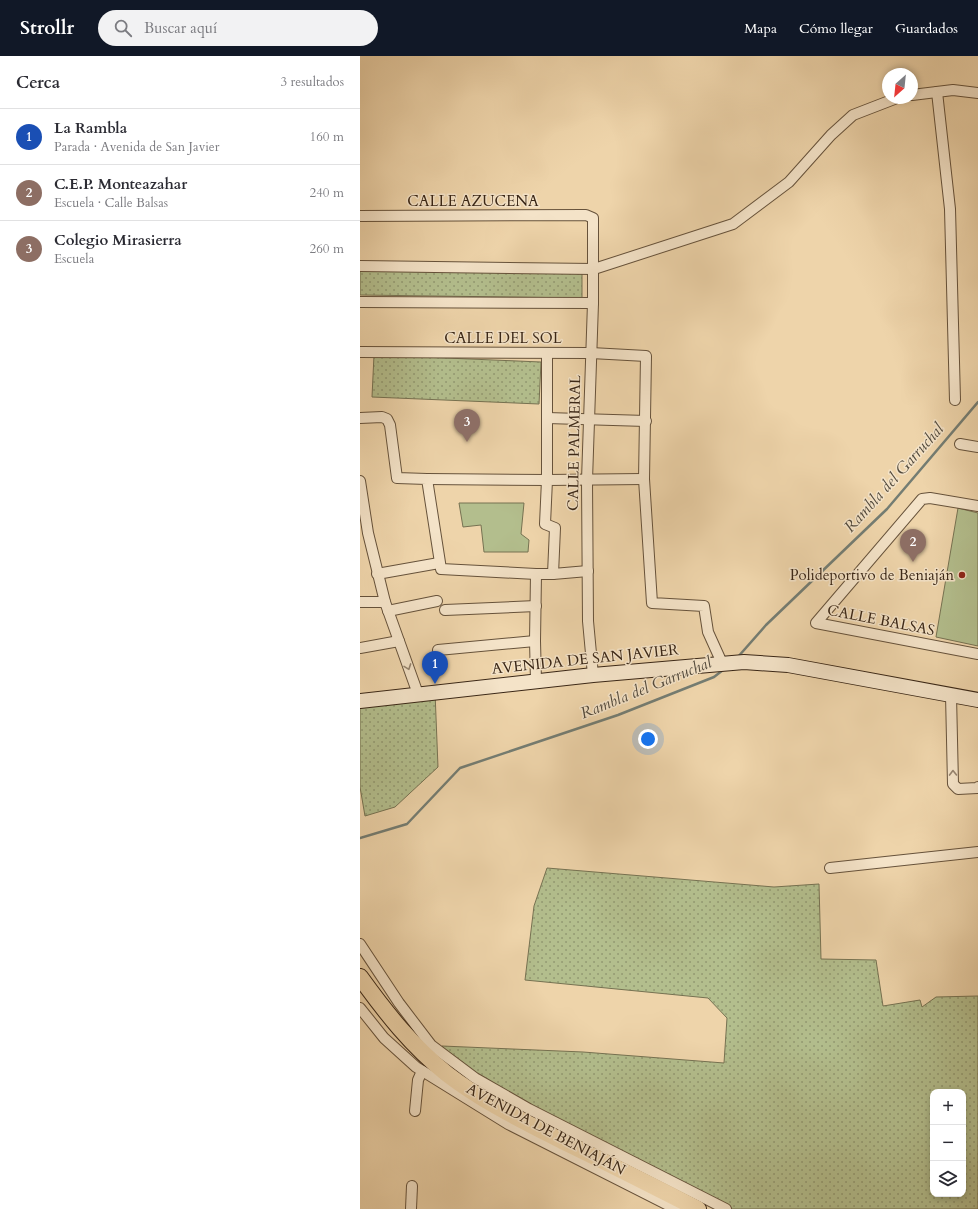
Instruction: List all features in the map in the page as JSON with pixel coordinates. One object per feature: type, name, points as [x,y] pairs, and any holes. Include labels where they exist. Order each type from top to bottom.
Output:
[{"type":"main road","name":"AVENIDA DE SAN JAVIER","points":[[360,701],[593,675],[722,663],[755,662],[781,664],[978,700]]},
{"type":"main road","name":"AVENIDA DE BENIAJÁN","points":[[360,977],[386,1013],[414,1044],[462,1084],[515,1116],[698,1209]]},
{"type":"street","points":[[918,94],[954,90],[978,92]]},
{"type":"street","points":[[937,92],[950,209],[956,400]]},
{"type":"street","points":[[360,266],[594,269],[733,224],[789,182],[831,135],[852,115],[882,104]]},
{"type":"street","name":"CALLE PALMERAL","points":[[586,215],[593,218],[594,222],[590,419],[587,480],[588,621],[593,675]]},
{"type":"street","name":"CALLE AZUCENA","points":[[360,216],[586,215]]},
{"type":"street","points":[[360,302],[593,303]]},
{"type":"street","name":"CALLE DEL SOL","points":[[360,352],[591,353],[646,356],[646,421]]},
{"type":"street","points":[[547,353],[547,480],[545,524],[555,528],[553,574]]},
{"type":"street","points":[[360,418],[382,417],[387,419],[390,425],[397,478],[547,480],[644,479]]},
{"type":"street","points":[[547,418],[646,421],[644,479],[652,603],[704,606],[708,632],[722,663]]},
{"type":"street","points":[[960,444],[978,447]]},
{"type":"street","points":[[427,479],[440,566]]},
{"type":"street","points":[[360,486],[364,528],[386,606],[418,694]]},
{"type":"street","name":"CALLE BALSAS","points":[[978,506],[926,498],[919,502],[816,623],[978,654]]},
{"type":"street","points":[[377,574],[440,566],[536,574],[553,574],[588,570]]},
{"type":"street","points":[[536,574],[536,681]]},
{"type":"street","points":[[360,602],[386,606],[437,601]]},
{"type":"street","points":[[445,610],[536,606]]},
{"type":"street","points":[[360,648],[399,641]]},
{"type":"street","points":[[438,650],[535,641]]},
{"type":"street","points":[[951,695],[953,784],[958,789],[978,787]]},
{"type":"street","points":[[830,868],[978,852]]},
{"type":"street","points":[[360,944],[399,1003],[431,1045],[475,1078],[529,1109],[726,1209]]},
{"type":"street","points":[[360,1008],[384,1038],[422,1071],[508,1124],[676,1209]]},
{"type":"street","points":[[415,1111],[418,1080],[422,1071]]},
{"type":"street","points":[[411,1209],[412,1186]]},
{"type":"green space","points":[[360,269],[582,272],[582,298],[360,295]]},
{"type":"green space","points":[[374,355],[541,362],[539,404],[372,397]]},
{"type":"green space","points":[[459,503],[524,503],[521,534],[529,540],[528,552],[484,552],[481,525],[463,527]]},
{"type":"green space","name":"Polideportivo de Beniaján","points":[[958,508],[978,513],[978,646],[936,637]]},
{"type":"green space","points":[[435,692],[438,767],[395,807],[365,816],[360,787],[360,701]]},
{"type":"green space","points":[[547,868],[774,887],[819,884],[821,959],[876,960],[883,1006],[920,1000],[922,1007],[936,997],[978,996],[978,1209],[726,1209],[529,1109],[445,1055],[442,1046],[583,1052],[724,1063],[727,1018],[708,998],[525,980],[534,906]]},
{"type":"waterway","name":"Rambla del Garruchal","points":[[737,658],[766,625],[887,509],[978,402]]},
{"type":"waterway","name":"Rambla del Garruchal","points":[[360,838],[407,824],[460,768],[618,715],[714,677],[723,670]]},
{"type":"place","name":"Colegio Mirasierra","points":[[467,442]]},
{"type":"place","name":"C.E.P. Monteazahar","points":[[913,562]]},
{"type":"place","name":"Polideportivo de Beniaján","points":[[962,575]]},
{"type":"place","name":"La Rambla","points":[[435,684]]}]
